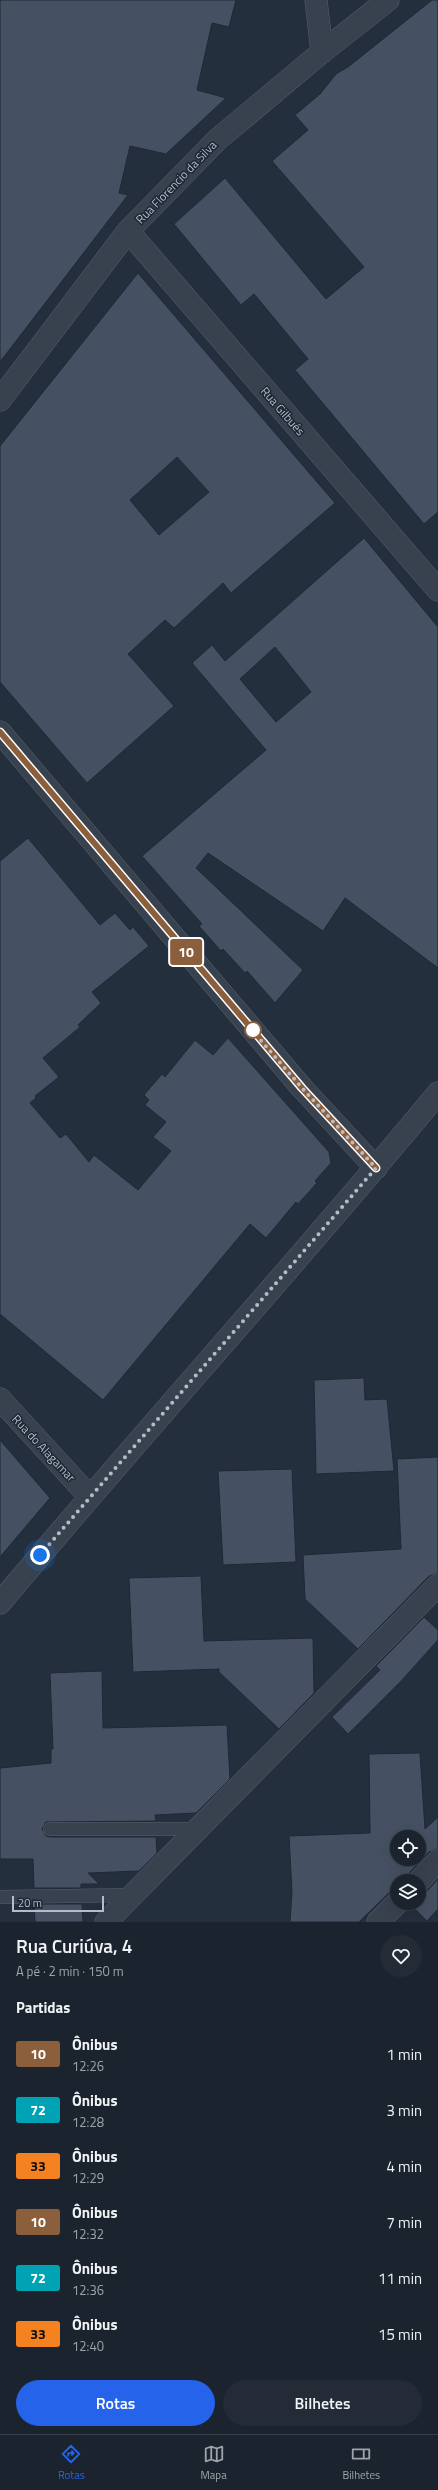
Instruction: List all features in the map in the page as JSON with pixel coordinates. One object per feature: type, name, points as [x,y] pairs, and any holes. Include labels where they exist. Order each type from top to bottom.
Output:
[{"type":"street","points":[[316,0],[322,52]]},
{"type":"street","name":"Rua Florencio da Silva","points":[[0,400],[128,231],[218,139],[322,52],[388,0]]},
{"type":"street","name":"Rua Gilbués","points":[[128,231],[438,590]]},
{"type":"street","points":[[0,732],[302,1088],[376,1168]]},
{"type":"street","points":[[0,1603],[89,1496],[376,1168],[438,1093]]},
{"type":"street","name":"Rua do Alagamar","points":[[0,1400],[89,1496]]},
{"type":"street","points":[[106,1922],[135,1895],[438,1585]]},
{"type":"street","points":[[426,1874],[438,1861]]},
{"type":"street","points":[[378,1922],[390,1910]]},
{"type":"lane","points":[[50,1829],[200,1829]]},
{"type":"lane","points":[[0,1897],[135,1895]]},
{"type":"building","points":[[0,0],[236,0],[229,27],[212,23],[197,90],[226,98],[166,154],[130,146],[119,193],[128,195],[0,362]]},
{"type":"building","points":[[432,0],[438,0],[438,512],[424,524],[295,370],[308,359],[254,294],[241,305],[174,224],[225,178],[326,299],[364,267],[272,161],[308,130],[295,115],[320,94],[336,74],[348,67]]},
{"type":"building","points":[[138,273],[335,503],[231,593],[223,583],[174,628],[165,620],[128,654],[174,706],[87,783],[0,682],[0,446]],"holes":[[[177,457],[209,492],[159,535],[130,500]]]},
{"type":"building","points":[[364,538],[438,627],[438,968],[345,898],[323,931],[208,853],[196,868],[303,970],[275,1003],[247,971],[245,973],[223,949],[221,951],[199,926],[202,924],[142,856],[266,750],[192,663],[212,645],[225,661]],"holes":[[[275,647],[311,692],[276,722],[240,679]]]},
{"type":"building","points":[[28,838],[100,925],[115,913],[130,930],[133,927],[149,946],[92,992],[101,1003],[78,1025],[80,1027],[43,1058],[59,1077],[35,1096],[36,1098],[30,1103],[60,1138],[66,1134],[89,1162],[94,1155],[138,1190],[171,1151],[153,1137],[166,1122],[145,1105],[149,1100],[144,1095],[162,1074],[165,1077],[195,1040],[213,1055],[228,1038],[329,1152],[331,1163],[315,1181],[317,1183],[298,1204],[296,1202],[266,1238],[250,1224],[103,1400],[0,1314],[0,861]]},
{"type":"building","points":[[364,1378],[365,1400],[387,1399],[394,1471],[316,1474],[314,1380]]},
{"type":"building","points":[[0,1440],[50,1498],[0,1557]]},
{"type":"building","points":[[438,1457],[438,1573],[429,1576],[358,1649],[305,1599],[303,1555],[401,1549],[397,1459]]},
{"type":"building","points":[[292,1469],[296,1562],[223,1565],[218,1471]]},
{"type":"building","points":[[201,1576],[204,1641],[313,1638],[314,1693],[279,1729],[219,1672],[219,1669],[133,1672],[129,1578]]},
{"type":"building","points":[[424,1617],[438,1630],[438,1640],[402,1680],[348,1734],[332,1717],[380,1670],[376,1666]]},
{"type":"building","points":[[102,1671],[103,1728],[227,1725],[230,1779],[196,1813],[155,1815],[156,1821],[46,1822],[42,1829],[46,1836],[50,1837],[156,1837],[157,1853],[139,1871],[88,1873],[99,1884],[81,1884],[81,1888],[34,1888],[33,1859],[0,1859],[0,1768],[51,1763],[51,1749],[53,1749],[50,1673]]},
{"type":"building","points":[[420,1753],[425,1829],[438,1817],[438,1849],[429,1852],[426,1855],[426,1830],[390,1830],[390,1866],[416,1866],[409,1874],[390,1874],[390,1892],[359,1922],[290,1922],[292,1892],[289,1836],[370,1833],[369,1754]]},
{"type":"building","points":[[438,1879],[438,1909],[427,1921],[416,1910],[426,1910],[426,1891]]},
{"type":"building","points":[[34,1904],[82,1904],[83,1922],[35,1922]]},
{"type":"bus line","name":"10","points":[[0,732],[302,1088],[376,1168]]},
{"type":"route","points":[[40,1555],[89,1496],[376,1168],[302,1088],[251,1029],[253,1030]]}]
